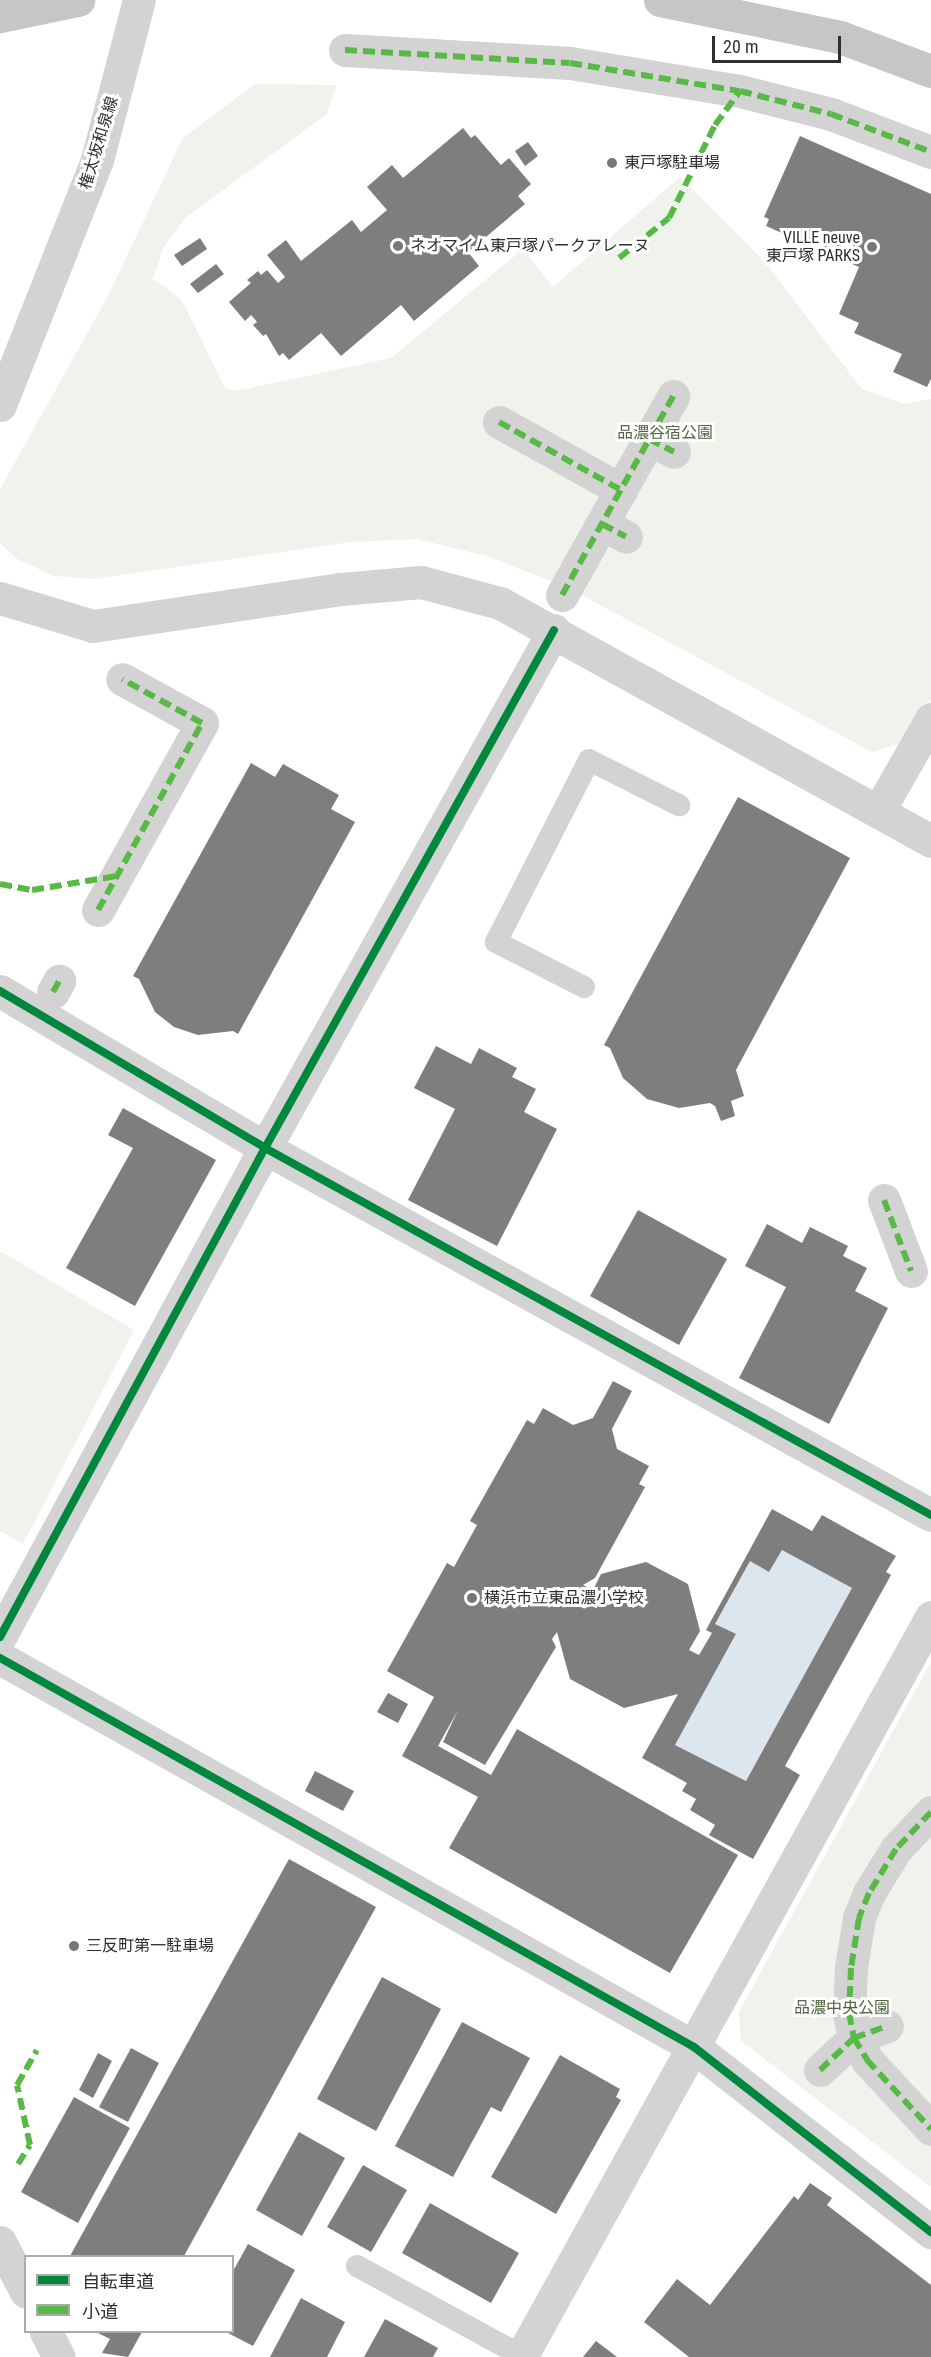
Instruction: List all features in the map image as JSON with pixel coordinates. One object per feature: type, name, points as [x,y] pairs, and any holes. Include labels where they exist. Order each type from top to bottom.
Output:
[{"type":"main road","points":[[0,16],[78,0]]},
{"type":"main road","points":[[660,0],[840,37],[931,71]]},
{"type":"street","name":"権太坂和泉線","points":[[0,405],[50,284],[97,160],[139,0]]},
{"type":"street","points":[[345,50],[570,63],[740,91],[831,114],[931,152]]},
{"type":"street","name":"権太坂和泉線","points":[[0,359],[50,284]]},
{"type":"street","points":[[562,595],[614,530],[621,490],[662,445],[674,396]]},
{"type":"street","points":[[500,422],[621,490]]},
{"type":"street","points":[[0,598],[93,626],[341,589],[421,582],[500,603],[554,630],[931,840]]},
{"type":"street","points":[[0,1637],[266,1148],[554,630]]},
{"type":"street","points":[[98,910],[202,723],[122,679]]},
{"type":"street","points":[[878,812],[931,719]]},
{"type":"street","points":[[0,991],[266,1148],[931,1515]]},
{"type":"street","points":[[884,1200],[911,1271]]},
{"type":"street","points":[[521,2356],[931,1617]]},
{"type":"street","points":[[0,1658],[694,2047],[931,2232]]},
{"type":"street","points":[[931,1812],[879,1873],[859,1918],[850,1968],[849,2013],[854,2038],[879,2074],[931,2129]]},
{"type":"street","points":[[820,2070],[854,2038],[887,2026]]},
{"type":"street","points":[[0,2242],[24,2288]]},
{"type":"street","points":[[47,2333],[59,2357]]},
{"type":"lane","points":[[584,987],[496,942],[589,760],[679,805]]},
{"type":"lane","points":[[357,2266],[521,2356]]},
{"type":"green space","name":"品濃谷宿公園","points":[[255,84],[336,85],[327,114],[185,218],[163,248],[153,279],[181,299],[225,388],[236,391],[391,358],[523,249],[553,287],[680,177],[763,260],[862,389],[904,404],[931,399],[931,700],[907,745],[903,743],[872,752],[567,587],[487,556],[417,539],[351,542],[94,579],[54,576],[17,559],[0,543],[0,489],[106,300],[183,138]]},
{"type":"green space","points":[[0,1251],[134,1330],[23,1544],[0,1531]]},
{"type":"green space","name":"品濃中央公園","points":[[931,1662],[931,2187],[741,2041],[739,2012]]},
{"type":"shaded area","points":[[782,1550],[852,1588],[746,1781],[675,1745],[736,1635],[715,1624],[750,1561],[769,1572]]},
{"type":"building","name":"ネオマイム東戸塚パークアレーヌ","points":[[463,128],[471,138],[475,135],[501,165],[509,158],[531,184],[518,196],[525,204],[468,252],[479,266],[414,321],[401,305],[341,356],[321,333],[289,360],[283,353],[279,356],[266,334],[263,336],[253,325],[257,322],[251,315],[245,321],[229,302],[251,283],[247,280],[258,271],[261,275],[267,270],[278,283],[285,277],[267,255],[286,240],[301,261],[352,220],[361,232],[387,210],[367,187],[392,165],[403,178]]},
{"type":"building","name":"VILLE neuve 東戸塚 PARKS","points":[[800,136],[931,194],[931,379],[927,387],[893,372],[902,354],[854,333],[859,323],[839,314],[859,267],[766,226],[769,219],[764,217]]},
{"type":"building","points":[[528,142],[538,156],[525,166],[515,151]]},
{"type":"building","points":[[200,238],[207,249],[182,266],[174,255]]},
{"type":"building","points":[[216,264],[224,274],[198,293],[190,284]]},
{"type":"building","points":[[251,763],[275,777],[283,764],[339,795],[331,809],[355,822],[238,1034],[233,1031],[198,1035],[174,1027],[155,1012],[139,979],[133,976]]},
{"type":"building","points":[[738,797],[850,858],[736,1070],[744,1096],[731,1101],[735,1116],[721,1121],[715,1106],[710,1103],[679,1108],[647,1099],[623,1078],[610,1048],[604,1045]]},
{"type":"building","points":[[436,1046],[471,1064],[479,1048],[517,1068],[512,1077],[536,1089],[524,1112],[557,1129],[497,1246],[408,1200],[455,1109],[414,1088]]},
{"type":"building","points":[[123,1108],[216,1160],[135,1306],[66,1268],[133,1148],[108,1135]]},
{"type":"building","points":[[638,1210],[727,1259],[679,1345],[590,1296]]},
{"type":"building","points":[[767,1224],[802,1243],[810,1227],[848,1246],[843,1256],[867,1268],[855,1291],[888,1308],[829,1424],[739,1378],[786,1287],[745,1266]]},
{"type":"building","points":[[613,1381],[632,1391],[612,1429],[617,1449],[649,1466],[639,1484],[645,1487],[595,1578],[583,1585],[593,1590],[601,1574],[646,1562],[688,1584],[700,1631],[689,1650],[699,1655],[712,1633],[706,1630],[772,1509],[812,1531],[822,1515],[896,1556],[886,1572],[891,1575],[785,1766],[800,1775],[753,1859],[709,1835],[715,1825],[690,1810],[696,1799],[682,1791],[687,1783],[642,1758],[678,1694],[624,1708],[570,1679],[557,1632],[552,1639],[556,1647],[485,1765],[443,1742],[458,1710],[438,1746],[491,1775],[517,1729],[738,1855],[670,1973],[449,1848],[478,1797],[402,1756],[434,1697],[387,1671],[447,1563],[454,1567],[477,1525],[470,1521],[527,1420],[534,1424],[543,1408],[573,1425],[593,1418]],"holes":[[[782,1550],[852,1588],[746,1781],[675,1745],[736,1634],[715,1624],[750,1561],[769,1572]]]},
{"type":"building","points":[[388,1693],[408,1704],[398,1723],[377,1712]]},
{"type":"building","points":[[315,1771],[354,1791],[343,1811],[305,1791]]},
{"type":"building","points":[[289,1859],[376,1907],[185,2255],[71,2255]]},
{"type":"building","points":[[382,1977],[441,2009],[376,2131],[317,2099]]},
{"type":"building","points":[[462,2022],[530,2058],[501,2112],[491,2107],[453,2177],[395,2146]]},
{"type":"building","points":[[131,2048],[159,2063],[128,2122],[99,2107]]},
{"type":"building","points":[[98,2053],[112,2061],[93,2098],[79,2090]]},
{"type":"building","points":[[560,2055],[620,2089],[616,2097],[621,2100],[556,2214],[491,2177]]},
{"type":"building","points":[[74,2097],[130,2128],[78,2223],[21,2192]]},
{"type":"building","points":[[299,2132],[345,2158],[302,2236],[256,2210]]},
{"type":"building","points":[[363,2165],[407,2190],[371,2252],[327,2227]]},
{"type":"building","points":[[810,2183],[832,2198],[827,2205],[931,2285],[931,2357],[689,2357],[644,2322],[677,2279],[710,2305],[794,2196],[798,2200]]},
{"type":"building","points":[[430,2203],[519,2253],[491,2303],[402,2253]]},
{"type":"building","points":[[248,2244],[295,2270],[253,2346],[228,2333],[234,2333],[234,2269]]},
{"type":"building","points":[[301,2298],[345,2322],[327,2357],[270,2357]]},
{"type":"building","points":[[385,2319],[438,2348],[433,2357],[364,2357]]},
{"type":"building","points":[[98,2333],[141,2333],[128,2357],[102,2353],[110,2339]]},
{"type":"building","points":[[596,2341],[617,2357],[583,2357]]},
{"type":"marked path","points":[[345,50],[570,63],[740,91],[831,114],[931,152]]},
{"type":"marked path","points":[[619,258],[669,218],[715,125],[740,91]]},
{"type":"marked path","points":[[562,595],[673,396]]},
{"type":"marked path","points":[[499,422],[621,490]]},
{"type":"marked path","points":[[649,439],[674,452]]},
{"type":"marked path","points":[[602,524],[626,537]]},
{"type":"marked path","points":[[98,910],[202,723],[122,679]]},
{"type":"marked path","points":[[0,884],[32,890],[117,876]]},
{"type":"marked path","points":[[53,992],[59,981]]},
{"type":"marked path","points":[[884,1200],[911,1271]]},
{"type":"marked path","points":[[931,1812],[896,1849],[869,1893],[859,1918],[851,1968],[849,2013],[854,2038],[867,2060],[931,2129]]},
{"type":"marked path","points":[[820,2070],[854,2038],[887,2026]]},
{"type":"marked path","points":[[18,2164],[30,2145],[17,2085],[37,2050]]},
{"type":"cycle path","points":[[0,1637],[265,1148],[554,630]]},
{"type":"cycle path","points":[[0,991],[265,1148],[931,1515]]},
{"type":"cycle path","points":[[0,1658],[694,2047],[931,2232]]},
{"type":"place","name":"東戸塚駐車場","points":[[612,163]]},
{"type":"place","name":"ネオマイム東戸塚パークアレーヌ","points":[[398,246]]},
{"type":"place","name":"VILLE neuve 東戸塚 PARKS","points":[[872,247]]},
{"type":"place","name":"横浜市立東品濃小学校","points":[[472,1598]]},
{"type":"place","name":"三反町第一駐車場","points":[[74,1946]]}]
